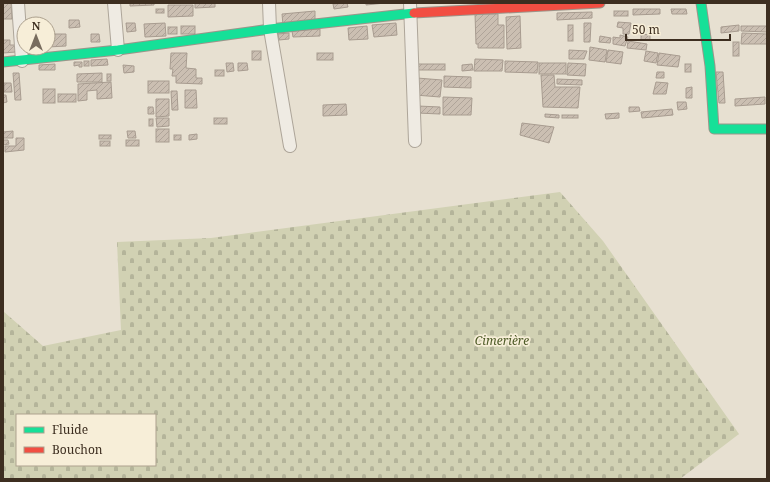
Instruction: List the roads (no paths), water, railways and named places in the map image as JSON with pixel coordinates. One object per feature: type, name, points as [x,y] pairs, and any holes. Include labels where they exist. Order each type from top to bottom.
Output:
[{"type":"street","points":[[18,3],[22,61]]},
{"type":"street","points":[[114,3],[118,50]]},
{"type":"street","points":[[269,3],[270,29],[290,146]]},
{"type":"street","points":[[3,62],[118,50],[411,8],[600,3]]},
{"type":"street","points":[[701,3],[710,66],[714,129],[767,130]]},
{"type":"street","points":[[411,8],[416,141]]},
{"type":"park label","name":"Cimerière","points":[[502,340]]}]
